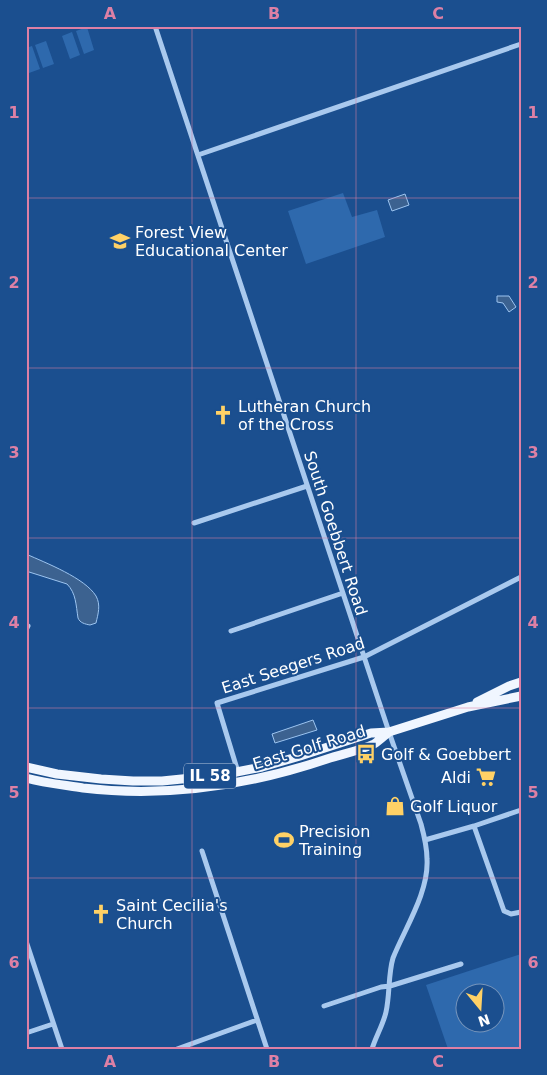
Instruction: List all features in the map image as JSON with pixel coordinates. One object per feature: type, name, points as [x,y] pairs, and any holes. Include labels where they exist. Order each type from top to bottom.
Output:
[{"type":"main road","name":"East Golf Road","points":[[468,707],[509,686],[521,682]]},
{"type":"main road","name":"East Golf Road","points":[[26,767],[57,774],[162,781],[238,772],[300,756],[371,733],[389,732],[468,707],[521,696]]},
{"type":"main road","name":"East Golf Road","points":[[26,778],[64,785],[125,792],[193,790],[247,781],[311,765],[375,743],[389,732]]},
{"type":"street","name":"South Goebbert Road","points":[[155,26],[425,840],[428,860],[426,876],[420,898],[393,958],[386,1011],[372,1049]]},
{"type":"street","points":[[198,155],[521,44]]},
{"type":"street","points":[[194,523],[307,486]]},
{"type":"street","name":"East Seegers Road","points":[[238,772],[217,703],[364,657],[521,577]]},
{"type":"street","points":[[231,631],[342,592]]},
{"type":"street","points":[[425,840],[521,810]]},
{"type":"street","points":[[474,826],[504,912],[511,914],[521,912]]},
{"type":"street","points":[[202,851],[267,1049]]},
{"type":"street","points":[[26,941],[62,1049]]},
{"type":"street","points":[[324,1006],[380,987],[390,986],[461,964]]},
{"type":"street","points":[[177,1049],[257,1020]]},
{"type":"street","points":[[26,1033],[53,1024]]},
{"type":"shaded area","points":[[87,27],[94,50],[84,54],[76,31]]},
{"type":"shaded area","points":[[72,32],[80,55],[70,59],[62,36]]},
{"type":"shaded area","points":[[46,41],[54,64],[43,68],[35,45]]},
{"type":"shaded area","points":[[32,46],[40,69],[29,73],[26,64],[26,48]]},
{"type":"shaded area","points":[[343,193],[352,217],[377,210],[385,237],[306,264],[288,211]]},
{"type":"shaded area","points":[[405,194],[409,205],[392,211],[388,200]]},
{"type":"shaded area","points":[[497,296],[509,296],[516,307],[509,312],[503,303],[497,302]]},
{"type":"shaded area","points":[[26,554],[74,577],[91,589],[98,603],[99,610],[96,623],[90,625],[79,620],[74,595],[67,584],[26,571]]},
{"type":"shaded area","points":[[313,720],[317,730],[275,743],[272,734]]},
{"type":"shaded area","points":[[521,954],[521,1049],[448,1049],[426,985]]},
{"type":"place","name":"Forest View Educational Center","points":[[120,241]]},
{"type":"place","name":"Lutheran Church of the Cross","points":[[223,415]]},
{"type":"place","name":"Golf & Goebbert","points":[[366,754]]},
{"type":"place","name":"Aldi","points":[[486,777]]},
{"type":"place","name":"Golf Liquor","points":[[395,806]]},
{"type":"place","name":"Precision Training","points":[[284,840]]},
{"type":"place","name":"Saint Cecilia's Church","points":[[101,914]]}]
